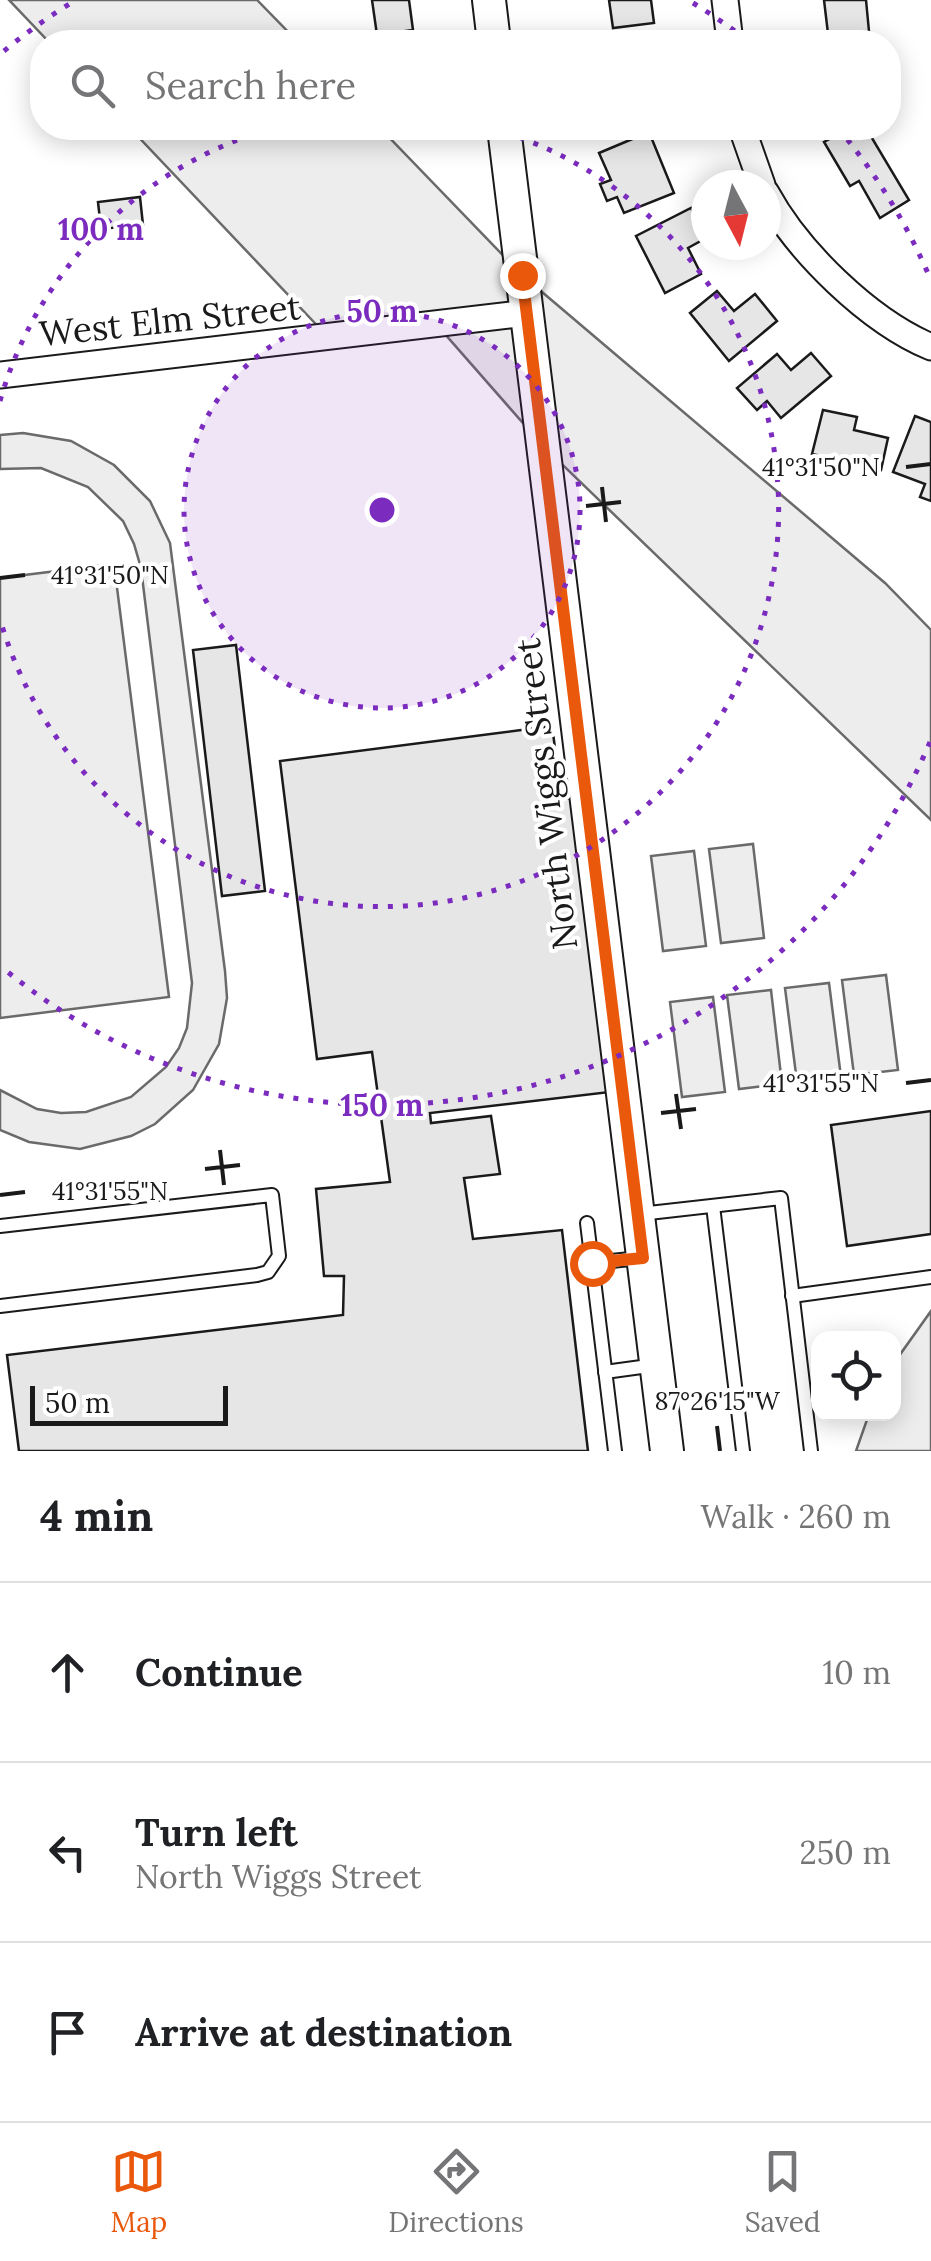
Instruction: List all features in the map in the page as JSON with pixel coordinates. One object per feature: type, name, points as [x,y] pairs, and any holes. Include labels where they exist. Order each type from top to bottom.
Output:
[{"type":"street","points":[[488,0],[492,30]]},
{"type":"street","points":[[725,0],[729,30]]},
{"type":"street","name":"North Wiggs Street","points":[[505,140],[667,1451]]},
{"type":"street","points":[[746,140],[757,170]]},
{"type":"street","points":[[781,216],[858,300],[888,324],[931,347]]},
{"type":"street","name":"West Elm Street","points":[[0,375],[527,313]]},
{"type":"lane","points":[[0,1226],[272,1195],[279,1256],[268,1272],[257,1275],[0,1306]]},
{"type":"lane","points":[[638,1214],[781,1198],[811,1451]]},
{"type":"lane","points":[[713,1206],[743,1451]]},
{"type":"lane","points":[[588,1223],[615,1451]]},
{"type":"lane","points":[[592,1263],[643,1258]]},
{"type":"lane","points":[[792,1296],[931,1276]]},
{"type":"lane","points":[[605,1372],[656,1365]]},
{"type":"shaded area","points":[[9,0],[257,0],[286,30],[38,30]]},
{"type":"shaded area","points":[[141,140],[392,140],[522,275],[885,583],[931,630],[931,820],[544,447],[429,316],[329,338]]},
{"type":"shaded area","points":[[23,433],[71,441],[114,465],[150,501],[170,543],[225,971],[227,998],[219,1044],[193,1090],[155,1124],[131,1136],[80,1149],[29,1142],[0,1130],[0,1090],[37,1109],[61,1113],[86,1112],[131,1097],[166,1067],[179,1048],[187,1028],[192,983],[141,568],[134,544],[123,521],[88,487],[41,468],[0,469],[0,435]]},
{"type":"shaded area","points":[[114,564],[169,997],[0,1018],[0,578]]},
{"type":"shaded area","points":[[753,844],[764,938],[721,943],[709,849]]},
{"type":"shaded area","points":[[694,851],[706,946],[663,951],[651,856]]},
{"type":"shaded area","points":[[886,975],[898,1070],[854,1075],[842,980]]},
{"type":"shaded area","points":[[829,983],[841,1077],[797,1082],[785,988]]},
{"type":"shaded area","points":[[771,990],[782,1084],[739,1089],[727,995]]},
{"type":"shaded area","points":[[713,997],[725,1092],[682,1097],[670,1002]]},
{"type":"shaded area","points":[[931,1311],[931,1451],[856,1451],[867,1421],[901,1421],[901,1353]]},
{"type":"building","points":[[372,0],[409,0],[413,30],[376,30]]},
{"type":"building","points":[[609,0],[651,0],[654,23],[613,28]]},
{"type":"building","points":[[824,0],[866,0],[869,30],[828,30]]},
{"type":"building","points":[[630,140],[652,140],[674,193],[624,213],[617,197],[607,201],[600,184],[611,180],[599,153]]},
{"type":"building","points":[[873,140],[909,200],[880,218],[859,181],[850,186],[824,142]]},
{"type":"building","points":[[140,197],[143,225],[101,229],[98,202]]},
{"type":"building","points":[[691,208],[688,248],[701,274],[665,293],[636,236]]},
{"type":"building","points":[[717,291],[734,311],[755,294],[777,321],[729,361],[690,313]]},
{"type":"building","points":[[811,353],[831,376],[781,418],[767,401],[757,410],[737,388],[777,354],[791,370]]},
{"type":"building","points":[[823,410],[857,417],[854,430],[888,438],[881,470],[812,454]]},
{"type":"building","points":[[915,416],[931,422],[931,501],[920,497],[925,484],[893,472]]},
{"type":"building","points":[[236,645],[265,891],[222,896],[193,650]]},
{"type":"building","points":[[552,726],[562,799],[573,798],[610,1092],[430,1113],[431,1123],[491,1116],[500,1174],[464,1178],[473,1239],[562,1230],[588,1451],[19,1451],[7,1355],[343,1315],[344,1276],[324,1276],[316,1189],[390,1182],[372,1052],[317,1059],[280,761]]},
{"type":"building","points":[[931,1111],[931,1234],[847,1246],[831,1125]]},
{"type":"route","points":[[522,275],[643,1258],[592,1263]]}]
